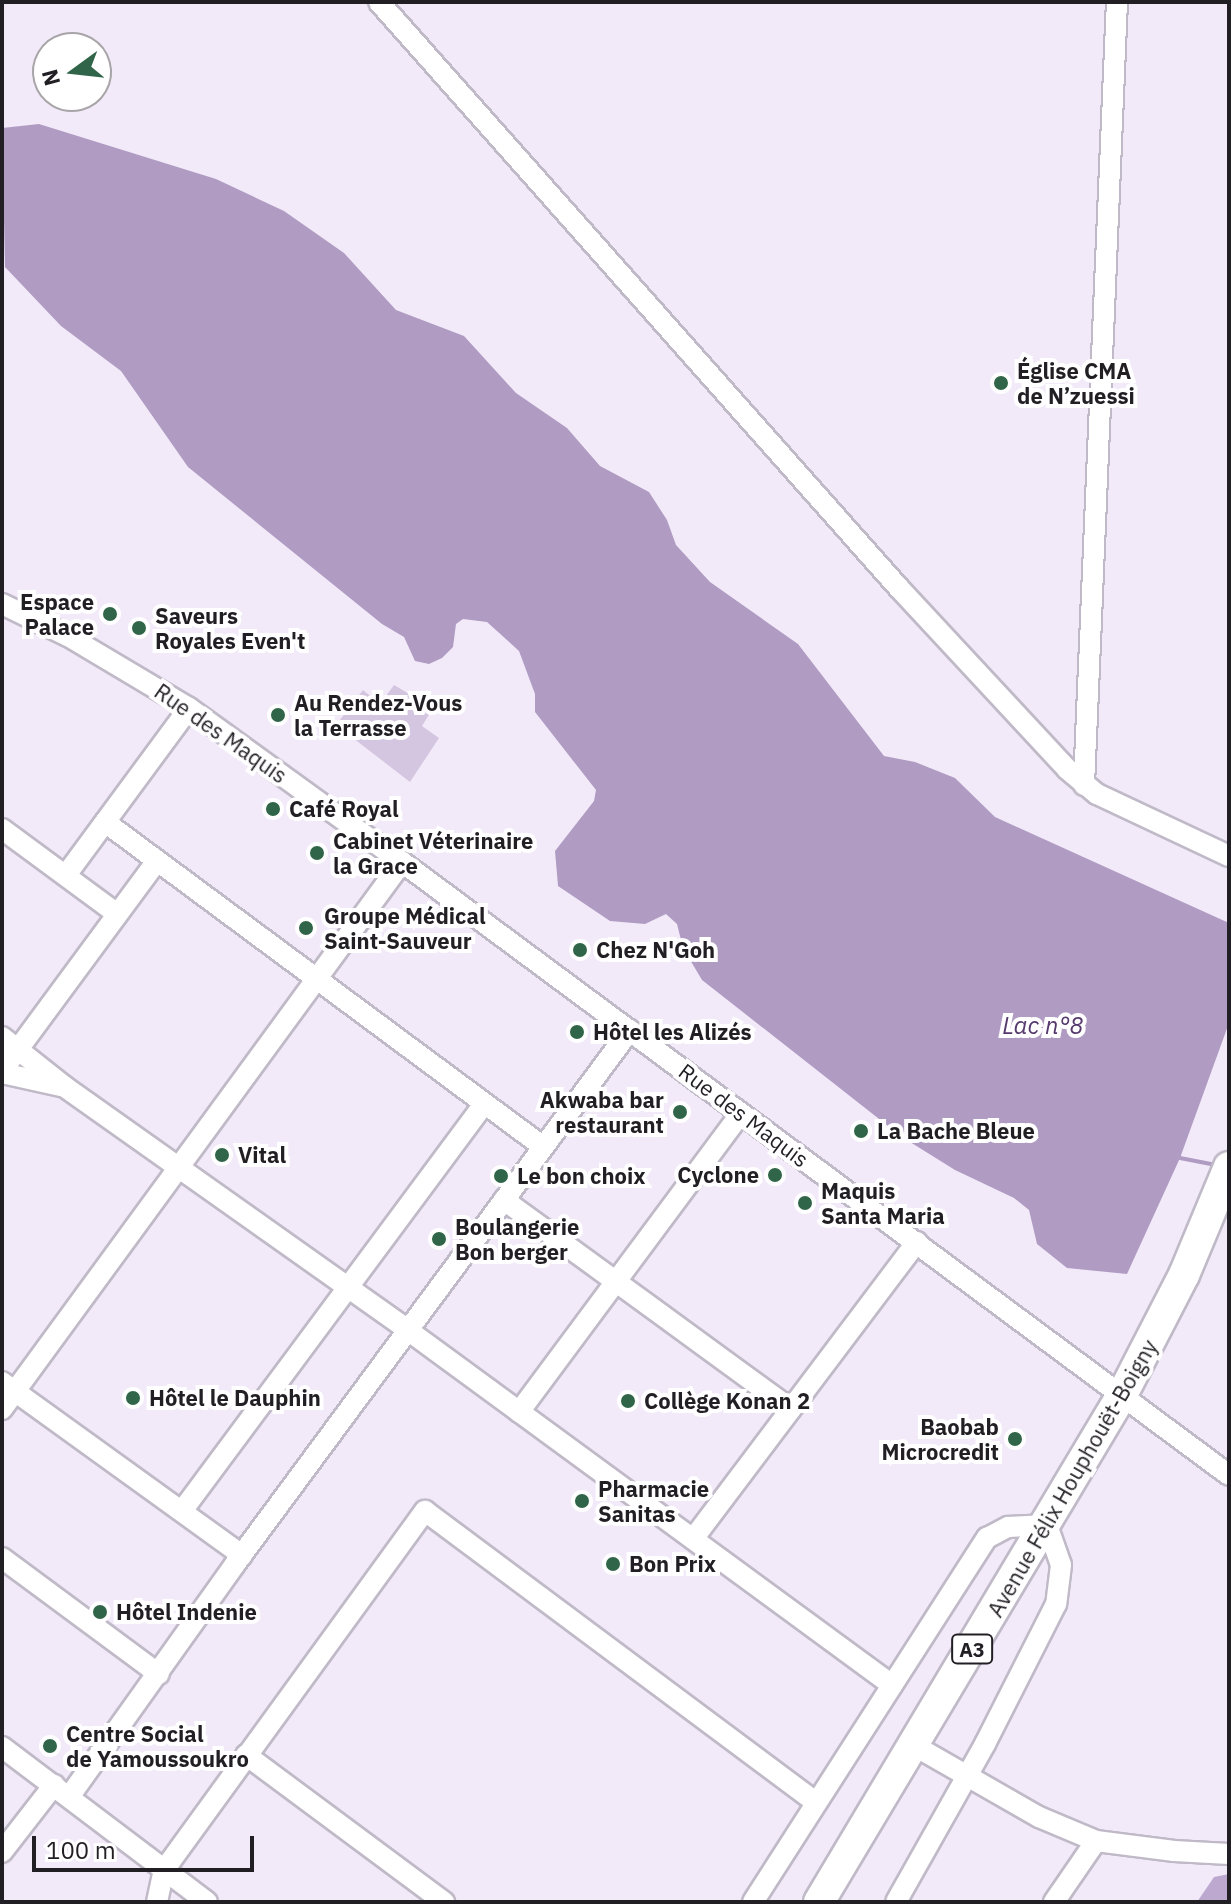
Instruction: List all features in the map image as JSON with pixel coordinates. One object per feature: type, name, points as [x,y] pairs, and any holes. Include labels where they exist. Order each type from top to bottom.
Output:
[{"type":"highway","name":"Avenue Félix Houphouët-Boigny","points":[[819,1902],[1122,1395],[1184,1275],[1229,1167]]},
{"type":"street","points":[[379,2],[899,588],[1084,785],[1173,832],[1229,856]]},
{"type":"street","points":[[1084,785],[1117,2]]},
{"type":"street","name":"Rue des Maquis","points":[[2,604],[68,636],[189,708],[630,1030],[1229,1475]]},
{"type":"street","points":[[66,875],[189,708]]},
{"type":"street","points":[[105,822],[542,1146]]},
{"type":"street","points":[[2,829],[116,913]]},
{"type":"street","points":[[65,1087],[2,1072],[10,1043],[156,862]]},
{"type":"street","points":[[242,1555],[182,1511],[6,1394],[402,862]]},
{"type":"street","points":[[2,1852],[62,1791],[159,1674],[242,1555],[630,1030]]},
{"type":"street","points":[[10,1043],[65,1087],[409,1331],[892,1685]]},
{"type":"street","points":[[182,1511],[350,1289],[484,1104]]},
{"type":"street","points":[[519,1412],[741,1113]]},
{"type":"street","points":[[504,1200],[791,1409]]},
{"type":"street","points":[[693,1539],[917,1242]]},
{"type":"street","points":[[157,1902],[164,1870],[425,1511],[816,1802]]},
{"type":"street","points":[[753,1902],[987,1538],[996,1531],[1018,1525],[1047,1525],[1061,1565],[1056,1604],[968,1777],[896,1902]]},
{"type":"street","points":[[2,1558],[159,1674]]},
{"type":"street","points":[[915,1746],[1039,1817],[1096,1841],[1229,1854]]},
{"type":"street","points":[[2,1747],[207,1902]]},
{"type":"street","points":[[246,1755],[444,1902]]},
{"type":"street","points":[[1054,1902],[1096,1841]]},
{"type":"shaded area","points":[[394,685],[433,708],[422,726],[439,738],[410,782],[336,725],[363,690],[380,704]]},
{"type":"shaded area","points":[[1229,1874],[1229,1902],[1197,1902],[1214,1877]]},
{"type":"water","name":"Lac n°8","points":[[39,124],[216,179],[284,211],[344,253],[396,310],[464,336],[516,393],[567,428],[600,466],[649,492],[667,520],[676,545],[710,582],[798,644],[884,756],[915,762],[955,778],[995,817],[1229,923],[1229,1023],[1180,1158],[1127,1274],[1067,1268],[1037,1244],[1029,1210],[1014,1198],[955,1170],[902,1137],[702,980],[683,948],[677,924],[666,914],[645,924],[610,921],[558,886],[555,851],[594,801],[596,790],[535,712],[535,694],[519,651],[487,622],[463,619],[456,624],[453,647],[442,658],[429,664],[415,661],[404,637],[382,624],[188,467],[121,371],[61,326],[5,267],[2,128]]},
{"type":"waterway","points":[[1180,1158],[1217,1165]]},
{"type":"place","name":"Église CMA de N’zuessi","points":[[1001,383]]},
{"type":"place","name":"Espace Palace","points":[[110,614]]},
{"type":"place","name":"Saveurs Royales Even't","points":[[139,628]]},
{"type":"place","name":"Au Rendez-Vous la Terrasse","points":[[278,715]]},
{"type":"place","name":"Café Royal","points":[[273,809]]},
{"type":"place","name":"Cabinet Véterinaire la Grace","points":[[317,853]]},
{"type":"place","name":"Groupe Médical Saint-Sauveur","points":[[306,928]]},
{"type":"place","name":"Chez N'Goh","points":[[580,950]]},
{"type":"place","name":"Hôtel les Alizés","points":[[577,1032]]},
{"type":"place","name":"Akwaba bar restaurant","points":[[680,1112]]},
{"type":"place","name":"La Bache Bleue","points":[[861,1131]]},
{"type":"place","name":"Vital","points":[[222,1155]]},
{"type":"place","name":"Cyclone","points":[[775,1175]]},
{"type":"place","name":"Le bon choix","points":[[501,1176]]},
{"type":"place","name":"Maquis Santa Maria","points":[[805,1203]]},
{"type":"place","name":"Boulangerie Bon berger","points":[[439,1239]]},
{"type":"place","name":"Hôtel le Dauphin","points":[[133,1398]]},
{"type":"place","name":"Collège Konan 2","points":[[628,1401]]},
{"type":"place","name":"Baobab Microcredit","points":[[1015,1439]]},
{"type":"place","name":"Pharmacie Sanitas","points":[[582,1501]]},
{"type":"place","name":"Bon Prix","points":[[613,1564]]},
{"type":"place","name":"Hôtel Indenie","points":[[100,1612]]},
{"type":"place","name":"Centre Social de Yamoussoukro","points":[[50,1746]]}]
